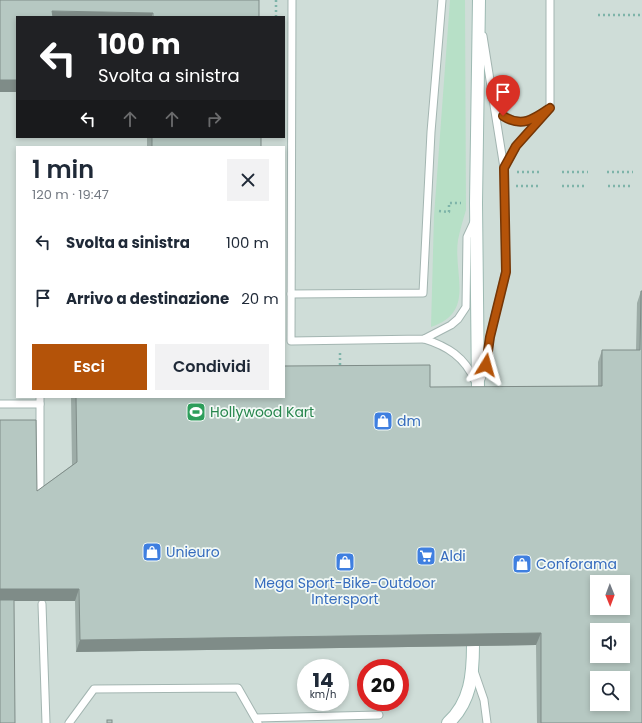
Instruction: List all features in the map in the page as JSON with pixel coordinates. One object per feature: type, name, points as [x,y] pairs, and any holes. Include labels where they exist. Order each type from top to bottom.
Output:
[{"type":"street","points":[[478,2],[476,216],[478,389]]},
{"type":"street","points":[[448,723],[462,706],[468,695],[473,667],[473,645]]},
{"type":"lane","points":[[292,0],[291,342],[424,338],[443,345],[454,352],[471,372],[478,389]]},
{"type":"lane","points":[[291,294],[423,293],[426,210],[442,0]]},
{"type":"lane","points":[[504,168],[516,146],[550,108],[550,0]]},
{"type":"lane","points":[[478,2],[504,168],[506,272],[490,337],[486,365],[478,389]]},
{"type":"lane","points":[[494,104],[503,116],[511,121],[519,122],[536,118],[550,108]]},
{"type":"lane","points":[[424,338],[451,325],[458,319],[466,307],[467,237],[476,216]]},
{"type":"lane","points":[[0,404],[40,400],[40,489]]},
{"type":"lane","points":[[42,604],[46,723]]},
{"type":"lane","points":[[473,667],[484,700],[487,723]]},
{"type":"lane","points":[[69,723],[94,689],[238,688],[257,721],[379,715]]},
{"type":"path","points":[[276,0],[276,16]]},
{"type":"path","points":[[598,15],[641,15]]},
{"type":"path","points":[[511,172],[542,172]]},
{"type":"path","points":[[562,172],[588,172]]},
{"type":"path","points":[[606,172],[633,172]]},
{"type":"path","points":[[511,186],[540,186]]},
{"type":"path","points":[[562,186],[586,186]]},
{"type":"path","points":[[608,186],[630,186]]},
{"type":"path","points":[[426,210],[449,212],[449,203],[466,203]]},
{"type":"shaded area","points":[[0,0],[642,0],[642,723],[0,723]]},
{"type":"green space","points":[[450,0],[465,0],[466,210],[458,240],[457,253],[460,291],[458,302],[454,312],[445,320],[431,327],[434,216]]},
{"type":"building","points":[[0,0],[259,0],[259,16],[153,16],[153,13],[52,11],[53,16],[16,16],[16,80],[0,80]]},
{"type":"building","points":[[152,138],[261,138],[261,146],[152,146]]},
{"type":"building","points":[[642,291],[642,723],[541,723],[541,633],[80,640],[79,589],[0,589],[0,420],[36,420],[37,491],[77,462],[76,398],[285,398],[285,366],[430,365],[430,387],[602,386],[602,350],[640,350]]},
{"type":"building","points":[[0,600],[14,600],[15,723],[0,723]]},
{"type":"building","points":[[107,720],[112,720],[112,723],[107,723]]},
{"type":"place","name":"Hollywood Kart","points":[[196,412]]},
{"type":"place","name":"dm","points":[[383,421]]},
{"type":"place","name":"Unieuro","points":[[152,552]]},
{"type":"place","name":"Aldi","points":[[426,556]]},
{"type":"place","name":"Mega Sport-Bike-Outdoor Intersport","points":[[345,562]]},
{"type":"place","name":"Conforama","points":[[522,564]]},
{"type":"route","points":[[486,365],[490,337],[506,272],[504,168],[509,155],[550,108],[536,118],[528,121],[511,121],[503,116]]}]
